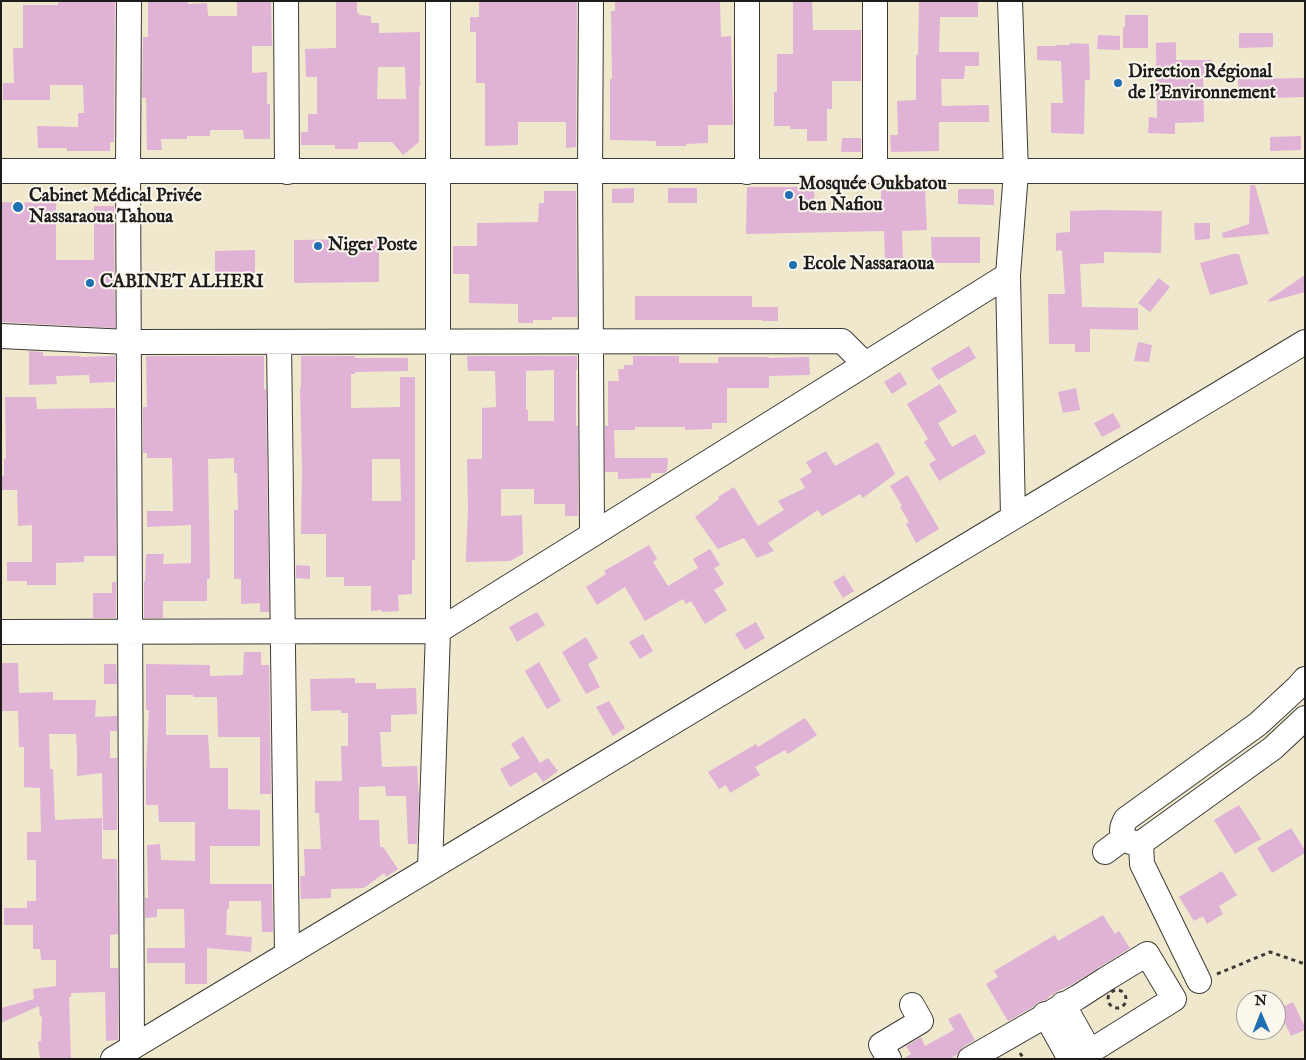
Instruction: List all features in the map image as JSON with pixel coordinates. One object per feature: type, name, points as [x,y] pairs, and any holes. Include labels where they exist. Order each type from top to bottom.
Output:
[{"type":"street","points":[[123,1053],[130,632],[128,172],[130,1]]},
{"type":"street","points":[[286,1],[287,172]]},
{"type":"street","points":[[430,868],[438,631],[438,1]]},
{"type":"street","points":[[591,1],[592,534]]},
{"type":"street","points":[[747,1],[747,172]]},
{"type":"street","points":[[875,1],[875,172]]},
{"type":"street","points":[[1010,1],[1016,172],[1008,275],[1013,517]]},
{"type":"street","points":[[1,172],[1305,172]]},
{"type":"street","points":[[1,632],[438,631],[1008,275]]},
{"type":"street","points":[[1,336],[128,342],[842,341],[865,364]]},
{"type":"street","points":[[279,342],[287,954]]},
{"type":"street","points":[[123,1053],[1305,342]]},
{"type":"street","points":[[1198,981],[1142,864],[1133,840],[1122,831],[1123,824],[1126,819],[1258,724],[1305,679]]},
{"type":"street","points":[[1105,852],[1133,840],[1272,748],[1305,718]]},
{"type":"street","points":[[970,1059],[1147,954],[1174,999],[1080,1056],[1054,1010]]},
{"type":"street","points":[[889,1059],[881,1045],[921,1021],[912,1005]]},
{"type":"path","points":[[1198,981],[1270,952],[1305,964]]},
{"type":"path","points":[[1113,992],[1122,992],[1125,995],[1125,1004],[1122,1007],[1117,1008],[1110,1004],[1108,1000],[1113,992]]},
{"type":"building","points":[[115,1],[114,142],[110,142],[110,151],[67,151],[67,148],[38,148],[37,126],[78,127],[78,113],[84,113],[83,85],[50,85],[50,100],[3,100],[3,83],[14,83],[13,48],[23,48],[23,5],[58,5],[58,2]]},
{"type":"building","points":[[148,1],[188,1],[188,4],[207,3],[208,16],[237,16],[237,1],[271,1],[272,46],[252,46],[252,73],[267,72],[267,104],[270,104],[270,139],[244,139],[243,130],[210,130],[210,136],[187,136],[187,139],[161,139],[162,150],[147,150],[146,98],[142,98],[143,37],[148,37]]},
{"type":"building","points":[[336,1],[357,1],[357,13],[359,15],[371,16],[371,23],[379,23],[379,33],[420,32],[419,142],[403,155],[392,142],[358,142],[358,149],[335,149],[335,145],[301,145],[301,132],[308,132],[308,114],[317,114],[317,77],[306,77],[305,49],[336,48]],"holes":[[[378,67],[405,67],[406,99],[377,99]]]},
{"type":"building","points":[[479,1],[577,1],[576,147],[566,148],[566,122],[518,122],[518,145],[485,146],[485,83],[476,83],[476,32],[470,32],[470,17],[479,17]]},
{"type":"building","points":[[615,1],[720,1],[721,37],[731,36],[733,125],[708,125],[708,143],[686,144],[686,146],[656,146],[656,141],[610,140],[610,79],[612,79],[611,11],[615,11]]},
{"type":"building","points":[[793,1],[812,1],[813,30],[861,30],[861,81],[832,81],[832,109],[827,109],[827,141],[807,141],[807,129],[790,129],[790,126],[774,126],[774,92],[777,92],[777,54],[793,54]]},
{"type":"building","points":[[919,1],[978,1],[978,17],[940,17],[939,52],[979,52],[979,66],[965,66],[964,79],[941,79],[942,106],[989,105],[989,122],[939,122],[939,151],[891,152],[890,135],[898,135],[897,101],[916,100]]},
{"type":"building","points":[[1125,15],[1148,15],[1148,48],[1123,48]]},
{"type":"building","points":[[1239,33],[1273,33],[1273,47],[1239,48]]},
{"type":"building","points":[[1098,35],[1120,36],[1120,50],[1097,49]]},
{"type":"building","points":[[1176,42],[1176,60],[1212,60],[1213,74],[1203,74],[1204,122],[1175,123],[1175,134],[1148,133],[1149,117],[1157,118],[1156,43]]},
{"type":"building","points":[[1070,43],[1089,44],[1090,80],[1085,80],[1084,134],[1051,133],[1051,103],[1063,103],[1061,61],[1037,60],[1037,46],[1070,45]]},
{"type":"building","points":[[1305,78],[1305,97],[1239,99],[1238,79]]},
{"type":"building","points":[[1301,136],[1301,150],[1270,151],[1270,137]]},
{"type":"building","points":[[842,138],[861,138],[861,152],[841,152]]},
{"type":"building","points":[[1250,185],[1255,185],[1269,234],[1223,238],[1222,233],[1249,224]]},
{"type":"building","points":[[747,187],[814,187],[815,213],[881,212],[881,189],[925,188],[927,230],[902,231],[903,258],[885,259],[884,231],[746,234]]},
{"type":"building","points":[[634,188],[634,203],[612,203],[612,189]]},
{"type":"building","points":[[668,188],[697,188],[697,203],[668,203]]},
{"type":"building","points":[[958,189],[994,189],[994,205],[958,204]]},
{"type":"building","points":[[544,191],[576,191],[577,317],[552,317],[552,320],[533,320],[533,323],[518,323],[518,304],[469,303],[469,274],[453,274],[453,246],[477,246],[477,223],[538,222],[539,203],[544,203]]},
{"type":"building","points":[[1,202],[56,203],[56,260],[94,260],[94,206],[114,206],[115,328],[1,322]]},
{"type":"building","points":[[1070,211],[1162,211],[1161,253],[1104,252],[1104,263],[1080,264],[1082,307],[1138,308],[1138,330],[1090,329],[1090,352],[1075,352],[1075,344],[1049,344],[1048,294],[1065,294],[1062,250],[1056,251],[1056,233],[1070,232]]},
{"type":"building","points":[[1194,223],[1210,223],[1210,239],[1195,240]]},
{"type":"building","points":[[931,237],[980,237],[980,263],[932,263]]},
{"type":"building","points":[[379,239],[379,282],[294,283],[294,240]]},
{"type":"building","points":[[255,250],[255,273],[215,273],[215,251]]},
{"type":"building","points":[[1239,254],[1248,284],[1210,295],[1200,263]]},
{"type":"building","points":[[1305,275],[1305,292],[1269,302],[1268,300]]},
{"type":"building","points":[[1159,278],[1170,287],[1150,312],[1138,303]]},
{"type":"building","points":[[635,296],[752,296],[752,307],[778,307],[778,321],[635,320]]},
{"type":"building","points":[[1138,342],[1152,345],[1149,362],[1134,361]]},
{"type":"building","points":[[969,346],[976,358],[938,380],[931,368]]},
{"type":"building","points":[[29,351],[43,352],[43,356],[115,356],[115,382],[90,383],[89,375],[56,376],[57,384],[29,385]]},
{"type":"building","points":[[146,356],[264,356],[269,612],[260,612],[260,603],[241,604],[241,579],[234,579],[234,510],[238,510],[237,473],[234,473],[234,458],[208,459],[210,579],[207,579],[207,601],[163,601],[163,618],[144,618],[146,554],[164,554],[163,564],[191,563],[191,525],[147,527],[147,511],[173,511],[172,458],[147,458],[147,453],[143,453],[143,407],[147,407]]},
{"type":"building","points":[[301,356],[408,358],[408,371],[355,372],[355,374],[351,374],[351,408],[400,407],[400,377],[415,377],[415,560],[412,560],[412,594],[398,595],[399,611],[371,611],[371,586],[344,586],[344,577],[326,577],[326,534],[301,534]],"holes":[[[372,459],[400,459],[401,501],[372,501]]]},
{"type":"building","points":[[467,356],[577,356],[578,516],[565,516],[565,504],[534,504],[534,489],[501,489],[501,516],[522,515],[523,554],[510,561],[466,562],[467,459],[482,459],[482,408],[496,407],[495,371],[468,371]],"holes":[[[554,370],[554,421],[528,421],[528,410],[526,410],[526,371]]]},
{"type":"building","points":[[633,356],[679,356],[679,363],[718,363],[718,357],[809,357],[810,375],[769,376],[769,388],[727,388],[727,423],[712,423],[712,429],[685,430],[685,427],[635,427],[635,430],[614,430],[615,458],[668,458],[667,471],[665,473],[651,473],[651,478],[618,479],[618,472],[605,472],[605,426],[608,426],[608,381],[619,381],[618,369],[624,369],[624,365],[633,365]]},
{"type":"building","points":[[900,372],[907,384],[892,394],[884,382]]},
{"type":"building","points":[[940,384],[957,412],[938,423],[952,447],[975,434],[986,453],[939,481],[929,464],[936,460],[924,442],[928,439],[907,404]]},
{"type":"building","points":[[1076,388],[1080,410],[1063,413],[1058,392]]},
{"type":"building","points":[[5,397],[36,397],[37,409],[115,408],[116,556],[84,556],[84,562],[56,563],[56,585],[27,585],[27,581],[7,581],[7,562],[32,562],[32,525],[18,526],[17,490],[1,490],[1,476],[4,476],[4,459],[6,459]]},
{"type":"building","points":[[1113,413],[1121,427],[1102,437],[1094,423]]},
{"type":"building","points":[[878,442],[895,474],[863,498],[860,494],[822,516],[818,510],[768,543],[774,551],[757,558],[744,538],[718,549],[695,517],[719,499],[718,497],[734,487],[758,526],[784,510],[778,501],[805,488],[800,479],[812,472],[806,462],[826,451],[835,466]]},
{"type":"building","points":[[908,476],[939,529],[916,543],[906,524],[909,522],[900,507],[902,506],[890,486]]},
{"type":"building","points":[[649,545],[657,559],[653,562],[668,586],[698,568],[693,559],[710,549],[720,565],[714,568],[724,584],[714,590],[727,610],[705,624],[691,601],[686,604],[683,599],[645,621],[625,587],[597,605],[586,587],[606,574],[604,571]]},
{"type":"building","points":[[296,565],[310,566],[310,579],[296,578]]},
{"type":"building","points":[[844,575],[854,591],[843,598],[833,582]]},
{"type":"building","points":[[112,582],[116,582],[116,618],[93,618],[93,593],[112,593]]},
{"type":"building","points":[[537,612],[545,625],[517,642],[509,627]]},
{"type":"building","points":[[756,622],[765,638],[745,650],[735,634]]},
{"type":"building","points":[[643,634],[653,651],[640,659],[629,642]]},
{"type":"building","points":[[586,637],[598,658],[588,664],[600,687],[586,694],[562,652]]},
{"type":"building","points":[[244,652],[261,652],[261,665],[269,665],[271,794],[260,794],[260,737],[218,737],[217,697],[166,695],[166,735],[208,735],[210,768],[228,768],[228,809],[260,810],[260,846],[210,846],[210,884],[272,884],[273,932],[262,932],[261,901],[229,901],[226,935],[252,937],[251,952],[207,948],[207,984],[185,984],[185,963],[147,963],[147,948],[185,948],[184,909],[157,909],[157,917],[145,918],[145,898],[148,898],[147,845],[160,844],[161,860],[195,861],[195,822],[159,822],[158,805],[146,805],[149,710],[146,710],[146,664],[210,665],[210,676],[243,675]]},
{"type":"building","points":[[539,662],[561,701],[547,709],[525,671]]},
{"type":"building","points":[[1,663],[18,663],[19,693],[53,692],[53,700],[96,700],[95,717],[117,716],[117,731],[110,731],[110,758],[117,758],[117,830],[103,830],[102,773],[77,776],[76,734],[49,734],[50,769],[53,769],[55,820],[102,818],[102,859],[117,859],[118,934],[110,935],[110,968],[118,968],[118,1040],[106,1041],[105,992],[71,993],[71,997],[69,997],[71,1059],[40,1059],[38,1042],[41,1041],[42,1016],[40,1017],[39,1006],[1,1023],[1,1008],[34,999],[33,989],[56,986],[56,960],[41,960],[40,949],[33,949],[33,925],[4,925],[4,908],[27,908],[27,901],[36,901],[36,860],[27,860],[27,832],[41,832],[40,788],[24,787],[24,747],[19,747],[18,711],[1,711]]},
{"type":"building","points":[[104,664],[116,664],[117,684],[104,684]]},
{"type":"building","points":[[355,678],[355,683],[376,683],[376,689],[416,688],[417,714],[391,715],[391,732],[380,732],[382,767],[417,766],[419,798],[417,844],[408,844],[406,796],[386,796],[385,786],[359,787],[359,820],[379,820],[380,847],[383,847],[398,869],[386,877],[384,873],[364,888],[331,889],[331,898],[301,899],[300,876],[305,876],[304,849],[321,849],[319,813],[315,813],[315,781],[342,781],[341,746],[348,746],[348,713],[341,713],[341,710],[311,711],[310,679]]},
{"type":"building","points":[[609,701],[625,728],[613,736],[596,707]]},
{"type":"building","points":[[805,718],[817,735],[788,754],[785,750],[755,767],[760,775],[730,793],[726,785],[719,789],[708,772],[756,744],[758,747]]},
{"type":"building","points":[[523,736],[540,763],[548,758],[558,771],[543,782],[536,772],[510,787],[500,769],[520,758],[511,744]]},
{"type":"building","points":[[1239,805],[1261,839],[1235,854],[1214,820]]},
{"type":"building","points":[[1291,828],[1305,853],[1272,873],[1257,848]]},
{"type":"building","points":[[1222,871],[1237,895],[1219,906],[1223,914],[1207,924],[1203,916],[1194,921],[1179,897]]},
{"type":"building","points":[[1103,915],[1115,934],[1119,931],[1130,948],[1008,1021],[986,984],[998,977],[994,971],[1055,935],[1058,941]]},
{"type":"building","points":[[1293,1002],[1305,1030],[1291,1036],[1286,1026],[1286,1005]]},
{"type":"building","points":[[960,1013],[975,1040],[963,1047],[958,1054],[949,1059],[903,1059],[911,1054],[906,1046],[921,1037],[925,1046],[954,1030],[948,1019]]},
{"type":"place","name":"Direction Régional de l'Environnement","points":[[1118,83]]},
{"type":"place","name":"Mosquée Oukbatou ben Nafiou","points":[[789,195]]},
{"type":"place","name":"Cabinet Médical Privée Nassaraoua Tahoua","points":[[18,207]]},
{"type":"place","name":"Niger Poste","points":[[318,246]]},
{"type":"place","name":"Ecole Nassaraoua","points":[[793,265]]},
{"type":"place","name":"CABINET ALHERI","points":[[90,283]]}]
